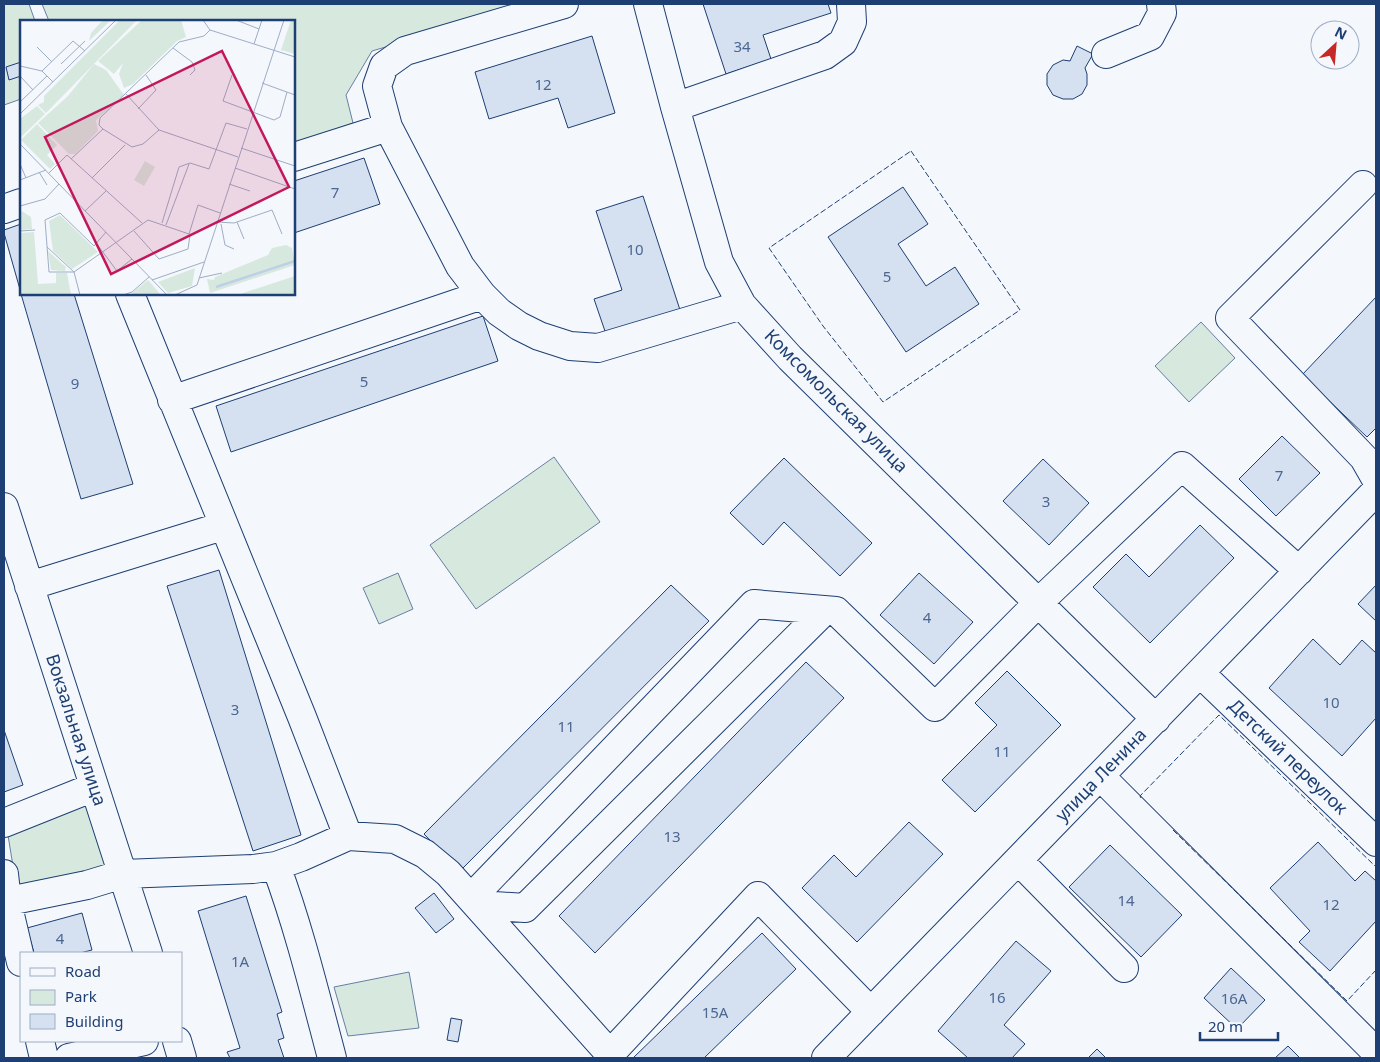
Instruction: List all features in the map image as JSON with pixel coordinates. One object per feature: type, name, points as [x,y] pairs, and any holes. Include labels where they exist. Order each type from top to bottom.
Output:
[{"type":"street","points":[[564,4],[405,51],[384,66],[377,86],[388,127],[460,266],[482,295],[499,312],[519,326],[539,336],[570,346],[598,348],[742,305]]},
{"type":"street","name":"Комсомольская улица","points":[[648,4],[719,262],[742,305],[790,358],[1156,719]]},
{"type":"street","points":[[675,107],[825,55],[843,42],[852,22],[851,4]]},
{"type":"street","points":[[1106,54],[1150,36],[1162,13],[1161,4]]},
{"type":"street","points":[[295,157],[388,127]]},
{"type":"street","points":[[1363,185],[1230,318],[1364,458],[1376,479]]},
{"type":"street","points":[[4,209],[20,203]]},
{"type":"street","points":[[130,295],[302,717],[348,836]]},
{"type":"street","points":[[172,400],[482,295]]},
{"type":"street","points":[[485,902],[754,604],[836,611],[935,707],[1038,603],[1182,466],[1299,571]]},
{"type":"street","name":"улица Ленина","points":[[826,1058],[1376,491]]},
{"type":"street","name":"Вокзальная улица","points":[[4,507],[148,952]]},
{"type":"street","points":[[29,586],[223,526]]},
{"type":"street","points":[[485,902],[525,908],[824,611]]},
{"type":"street","name":"Детский переулок","points":[[1200,673],[1376,842]]},
{"type":"street","points":[[1100,776],[1376,1052]]},
{"type":"street","points":[[4,822],[94,787]]},
{"type":"street","points":[[5,902],[87,885],[123,874],[253,870],[276,866],[348,836],[395,839],[425,854],[485,902],[611,1057],[758,896],[871,1012]]},
{"type":"street","points":[[1018,860],[1124,968]]},
{"type":"street","points":[[276,866],[289,902],[332,1058]]},
{"type":"street","points":[[4,874],[5,902],[20,958]]},
{"type":"street","points":[[40,1042],[44,1058]]},
{"type":"street","points":[[69,1058],[140,1042]]},
{"type":"street","points":[[176,1042],[182,1058]]},
{"type":"green space","points":[[4,4],[29,4],[35,20],[20,20],[20,99],[4,105]]},
{"type":"green space","points":[[42,4],[532,4],[372,51],[346,95],[353,123],[295,144],[295,20],[49,20]]},
{"type":"green space","points":[[1201,322],[1235,358],[1189,402],[1155,366]]},
{"type":"green space","points":[[554,457],[600,522],[476,609],[430,545]]},
{"type":"green space","points":[[398,573],[413,609],[379,624],[363,588]]},
{"type":"green space","points":[[89,804],[107,866],[17,891],[7,829]]},
{"type":"green space","points":[[409,972],[419,1028],[348,1036],[334,987]]},
{"type":"building","points":[[703,4],[828,4],[831,13],[763,35],[771,59],[726,74]]},
{"type":"building","points":[[592,36],[615,113],[568,128],[558,98],[489,119],[475,72]]},
{"type":"building","points":[[1077,46],[1093,54],[1085,68],[1087,85],[1082,94],[1073,99],[1063,99],[1053,95],[1047,85],[1047,74],[1053,65],[1063,60],[1070,61]]},
{"type":"building","points":[[20,62],[20,76],[9,80],[6,67]]},
{"type":"building","points":[[364,158],[380,204],[295,233],[295,181]]},
{"type":"building","points":[[903,187],[928,224],[898,244],[926,286],[955,267],[979,304],[906,352],[828,237]]},
{"type":"building","points":[[643,196],[681,313],[607,337],[594,299],[622,290],[596,211]]},
{"type":"building","points":[[20,224],[20,289],[4,233],[4,230]]},
{"type":"building","points":[[21,295],[74,295],[133,484],[81,499]]},
{"type":"building","points":[[1376,297],[1376,428],[1367,437],[1302,375]]},
{"type":"building","points":[[483,316],[498,361],[231,452],[216,406]]},
{"type":"building","points":[[1282,436],[1320,473],[1276,516],[1239,479]]},
{"type":"building","points":[[784,458],[872,543],[840,576],[784,522],[763,545],[730,513]]},
{"type":"building","points":[[1043,459],[1089,503],[1049,545],[1003,501]]},
{"type":"building","points":[[1200,525],[1234,558],[1150,643],[1093,587],[1126,554],[1149,577]]},
{"type":"building","points":[[219,570],[301,835],[253,851],[167,586]]},
{"type":"building","points":[[919,573],[973,622],[934,664],[880,615]]},
{"type":"building","points":[[671,585],[709,621],[460,871],[424,834]]},
{"type":"building","points":[[1376,585],[1376,621],[1358,604]]},
{"type":"building","points":[[1313,639],[1340,665],[1362,640],[1376,653],[1376,718],[1342,756],[1269,688]]},
{"type":"building","points":[[806,662],[844,698],[595,953],[559,916]]},
{"type":"building","points":[[1007,671],[1061,725],[975,812],[942,780],[997,725],[975,703]]},
{"type":"building","points":[[4,730],[23,785],[4,792]]},
{"type":"building","points":[[909,822],[943,854],[857,942],[802,888],[834,855],[856,877]]},
{"type":"building","points":[[1318,842],[1355,881],[1365,871],[1376,881],[1376,921],[1330,971],[1299,942],[1310,931],[1270,888]]},
{"type":"building","points":[[1110,845],[1182,915],[1141,957],[1069,887]]},
{"type":"building","points":[[434,893],[454,919],[436,933],[415,908]]},
{"type":"building","points":[[246,896],[282,1012],[277,1014],[284,1038],[278,1040],[284,1058],[230,1058],[227,1052],[240,1048],[198,911]]},
{"type":"building","points":[[82,913],[92,950],[84,952],[34,952],[27,928]]},
{"type":"building","points":[[762,933],[796,969],[704,1058],[633,1058]]},
{"type":"building","points":[[1016,941],[1051,971],[1004,1025],[1025,1044],[1012,1058],[968,1058],[938,1031]]},
{"type":"building","points":[[1231,968],[1265,1000],[1237,1029],[1204,998]]},
{"type":"building","points":[[451,1018],[462,1020],[458,1042],[447,1040]]},
{"type":"building","points":[[1288,1046],[1300,1058],[1275,1058]]},
{"type":"building","points":[[1097,1049],[1106,1058],[1088,1058]]},
{"type":"fence","points":[[911,151],[1020,310],[883,402],[823,326],[769,248],[911,151]]},
{"type":"fence","points":[[1141,798],[1140,796],[1219,715],[1376,867]]},
{"type":"fence","points":[[1173,830],[1347,1001],[1376,970]]}]
